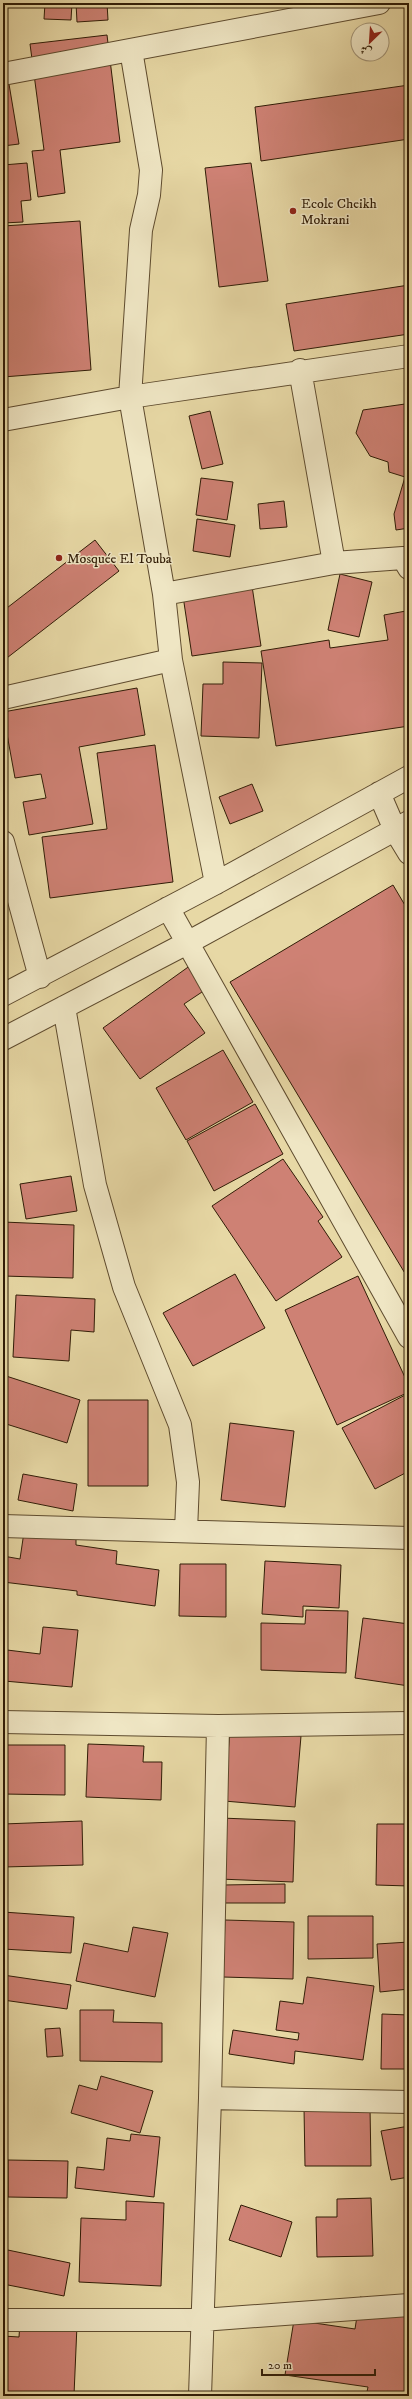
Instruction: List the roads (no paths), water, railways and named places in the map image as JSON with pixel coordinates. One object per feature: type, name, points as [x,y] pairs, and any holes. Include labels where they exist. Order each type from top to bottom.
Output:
[{"type":"street","points":[[3,74],[379,3]]},
{"type":"street","points":[[131,50],[151,170],[149,195],[141,230],[130,397],[164,594],[171,660],[216,884]]},
{"type":"street","points":[[3,420],[130,397],[300,370],[409,356]]},
{"type":"street","points":[[300,370],[334,562]]},
{"type":"street","points":[[164,594],[334,562],[403,558],[409,568]]},
{"type":"street","points":[[3,698],[171,660]]},
{"type":"street","points":[[3,995],[216,884],[409,777]]},
{"type":"street","points":[[379,793],[402,826],[409,853]]},
{"type":"street","points":[[3,1039],[189,942],[402,826]]},
{"type":"street","points":[[3,842],[40,977]]},
{"type":"street","points":[[168,908],[189,942],[409,1337]]},
{"type":"street","points":[[64,1007],[97,1193],[124,1287],[180,1426],[188,1482],[186,1531]]},
{"type":"street","points":[[3,1526],[409,1538]]},
{"type":"street","points":[[3,1722],[218,1726],[409,1723]]},
{"type":"street","points":[[200,2396],[210,2098],[218,1726]]},
{"type":"street","points":[[210,2098],[409,2102]]},
{"type":"street","points":[[3,2320],[202,2320],[409,2305]]},
{"type":"place","name":"Ecole Cheikh Mokrani","points":[[293,211]]},
{"type":"place","name":"Mosquée El Touba","points":[[59,558]]}]
